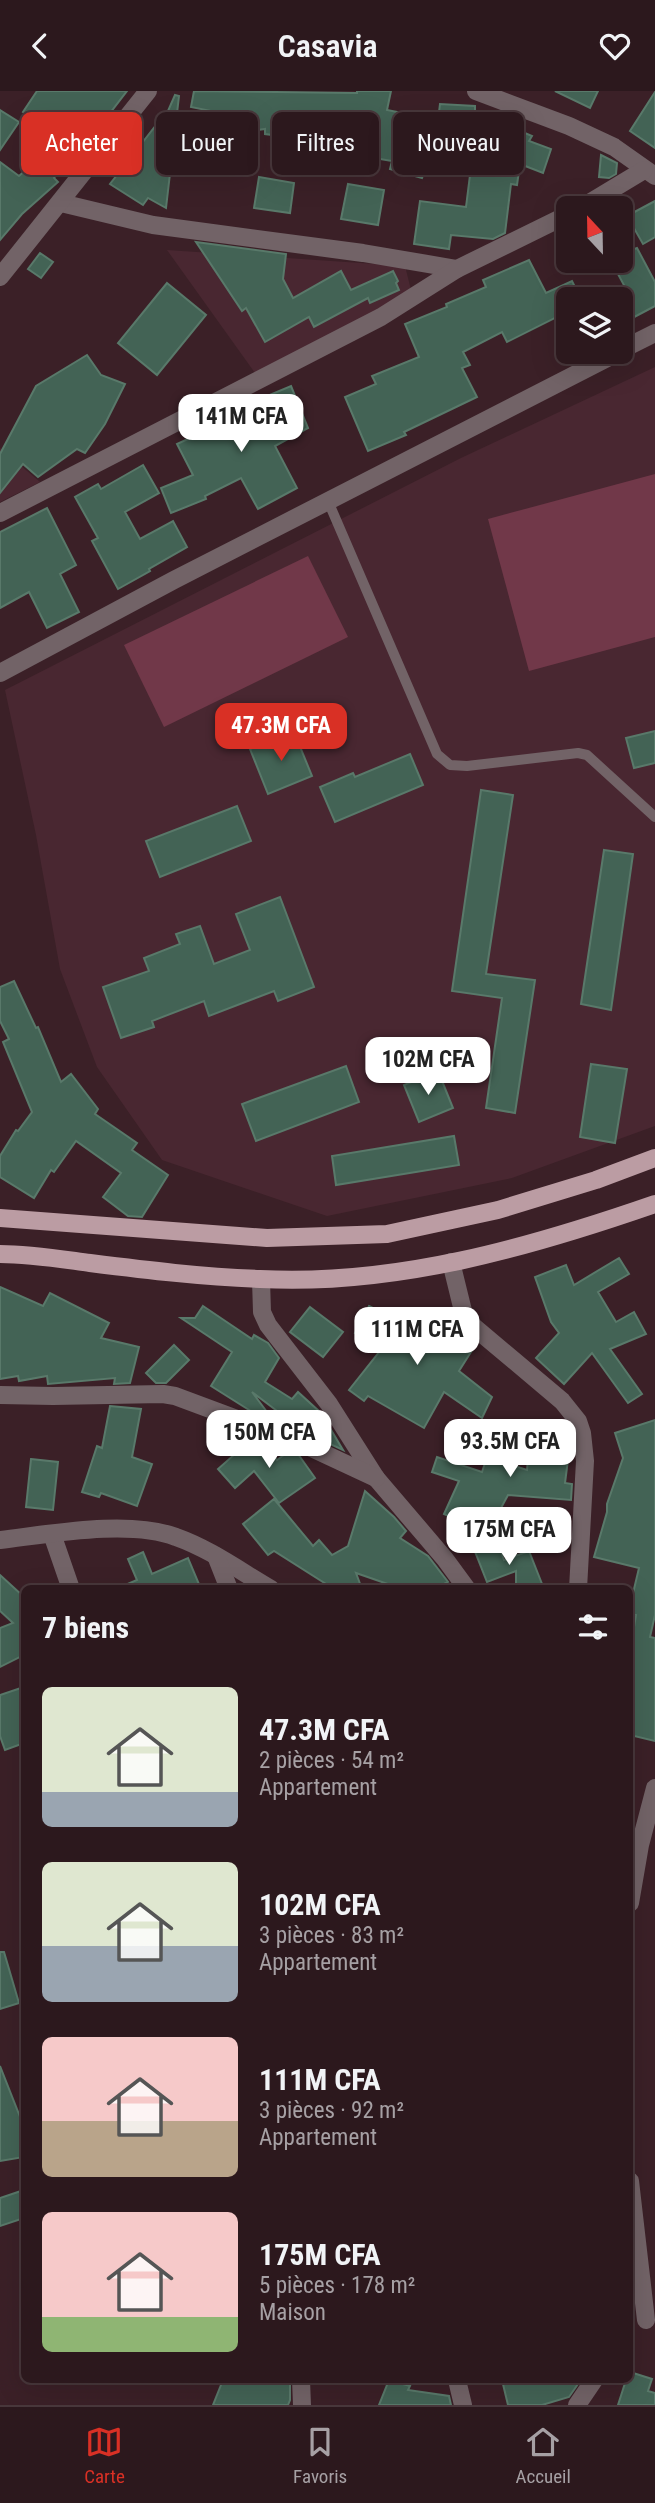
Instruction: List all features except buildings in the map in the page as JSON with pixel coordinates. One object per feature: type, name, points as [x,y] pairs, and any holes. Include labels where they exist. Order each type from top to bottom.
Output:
[{"type":"main road","points":[[0,1218],[267,1238],[387,1234],[498,1210],[596,1180],[655,1158]]},
{"type":"main road","points":[[0,1254],[187,1274],[261,1280],[319,1280],[397,1272],[508,1251],[655,1204]]},
{"type":"street","points":[[0,277],[148,91]]},
{"type":"street","points":[[476,91],[569,126],[614,147],[650,173],[605,196]]},
{"type":"street","points":[[61,203],[153,225],[363,253],[457,269]]},
{"type":"street","points":[[0,513],[381,317],[457,269],[556,221]]},
{"type":"street","points":[[633,344],[655,333]]},
{"type":"street","points":[[0,673],[174,580],[595,364]]},
{"type":"street","points":[[451,1262],[463,1311],[474,1327],[562,1401],[578,1421],[585,1461],[578,1585]]},
{"type":"street","points":[[261,1280],[262,1312],[268,1325],[329,1404],[376,1478],[464,1585]]},
{"type":"street","points":[[0,1395],[175,1396],[300,1443],[376,1478]]},
{"type":"street","points":[[0,1540],[125,1529],[154,1531],[177,1537],[216,1556],[264,1585]]},
{"type":"street","points":[[52,1534],[70,1585]]},
{"type":"street","points":[[216,1556],[227,1585]]},
{"type":"street","points":[[633,1886],[655,1788]]},
{"type":"street","points":[[633,2201],[651,2323]]},
{"type":"street","points":[[633,2311],[651,2323]]},
{"type":"street","points":[[301,2383],[302,2405]]},
{"type":"street","points":[[458,2383],[463,2405]]},
{"type":"street","points":[[577,2405],[592,2383]]},
{"type":"lane","points":[[328,501],[438,754],[450,765],[467,766],[578,753],[587,755],[655,817]]},
{"type":"shaded area","points":[[167,250],[405,266],[412,294],[255,373]]},
{"type":"shaded area","points":[[655,367],[655,1126],[512,1178],[327,1216],[162,1160],[97,1067],[60,969],[36,835],[5,690],[461,458]]},
{"type":"shaded area","points":[[0,448],[40,482],[0,502]]},
{"type":"shaded area","points":[[655,474],[655,637],[529,671],[488,519]]},
{"type":"shaded area","points":[[308,556],[348,637],[164,727],[124,645]]}]
